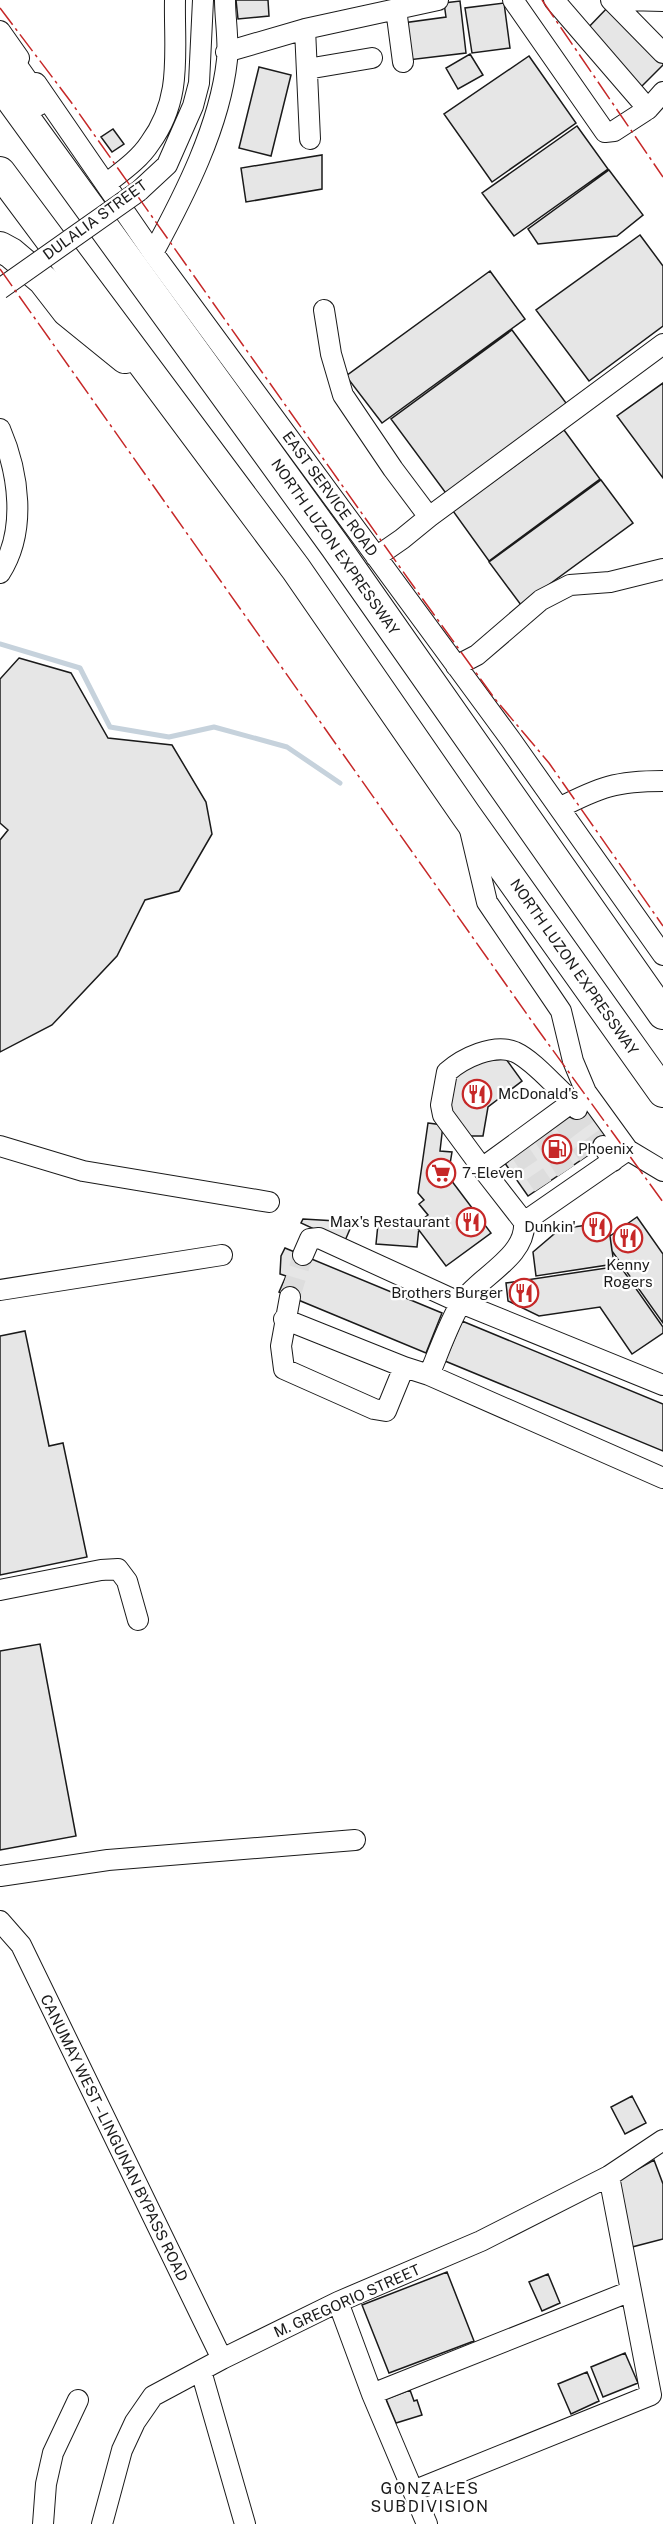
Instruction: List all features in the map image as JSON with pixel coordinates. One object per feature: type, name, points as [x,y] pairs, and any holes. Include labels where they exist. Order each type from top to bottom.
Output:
[{"type":"highway","points":[[0,50],[45,115],[68,175]]},
{"type":"highway","name":"NORTH LUZON EXPRESSWAY","points":[[0,84],[335,546],[663,1014]]},
{"type":"highway","name":"NORTH LUZON EXPRESSWAY","points":[[0,172],[296,569],[466,815],[663,1092]]},
{"type":"highway","points":[[0,248],[43,280],[67,311],[158,384]]},
{"type":"street","points":[[106,184],[136,160],[150,144],[167,114],[174,90],[174,0]]},
{"type":"street","name":"DULALIA STREET","points":[[0,289],[139,191],[167,165],[193,106],[199,83],[203,0]]},
{"type":"street","points":[[153,254],[184,196],[215,115],[226,52],[225,0]]},
{"type":"street","points":[[226,52],[305,29],[438,0]]},
{"type":"street","points":[[513,0],[605,132],[615,132],[648,108],[663,92]]},
{"type":"street","points":[[554,0],[648,108]]},
{"type":"street","points":[[610,0],[663,53]]},
{"type":"street","points":[[624,0],[663,1]]},
{"type":"street","points":[[396,9],[403,62]]},
{"type":"street","points":[[305,29],[310,139]]},
{"type":"street","name":"EAST SERVICE ROAD","points":[[0,31],[153,254],[456,666],[663,955]]},
{"type":"street","points":[[307,69],[372,58]]},
{"type":"street","points":[[324,310],[331,354],[343,394],[393,469],[429,517]]},
{"type":"street","points":[[376,557],[663,344]]},
{"type":"street","points":[[0,429],[14,470],[18,505],[10,557],[0,573]]},
{"type":"street","points":[[456,666],[493,642],[541,600],[570,585],[610,582],[663,569]]},
{"type":"street","points":[[559,808],[610,784],[630,781],[663,781]]},
{"type":"street","points":[[466,815],[487,902],[561,1011],[573,1061],[571,1107]]},
{"type":"street","points":[[524,1222],[443,1115],[441,1106],[447,1072],[469,1056],[491,1051],[515,1051],[542,1072],[571,1107],[606,1156],[663,1171]]},
{"type":"street","points":[[482,1168],[516,1147],[571,1107]]},
{"type":"street","points":[[0,1146],[83,1171],[269,1202]]},
{"type":"street","points":[[429,1376],[461,1303],[522,1241],[524,1222],[548,1194],[606,1156]]},
{"type":"street","points":[[303,1255],[310,1239],[319,1238],[461,1303],[663,1386]]},
{"type":"street","points":[[0,1290],[222,1255]]},
{"type":"street","points":[[290,1297],[284,1319],[281,1346],[283,1369],[374,1409],[386,1411],[404,1367]]},
{"type":"street","points":[[284,1319],[429,1376],[663,1478]]},
{"type":"street","points":[[0,1590],[101,1570],[118,1569],[127,1581],[138,1620]]},
{"type":"street","points":[[0,1876],[108,1860],[355,1840]]},
{"type":"street","name":"CANUMAY WEST – LINGUNAN BYPASS ROAD","points":[[0,1921],[21,1946],[222,2359]]},
{"type":"street","name":"M. GREGORIO STREET","points":[[102,2524],[122,2450],[135,2422],[153,2396],[338,2302],[481,2241],[609,2176],[663,2140]]},
{"type":"street","points":[[413,2491],[651,2395],[609,2176]]},
{"type":"street","points":[[372,2394],[631,2291]]},
{"type":"street","points":[[338,2302],[372,2394],[428,2524]]},
{"type":"street","points":[[201,2371],[245,2524]]},
{"type":"street","points":[[43,2524],[46,2484],[53,2453],[78,2400]]},
{"type":"building","points":[[236,0],[268,0],[269,16],[238,19]]},
{"type":"building","points":[[460,1],[466,53],[408,60],[403,23],[446,17],[444,3]]},
{"type":"building","points":[[504,3],[510,48],[472,53],[465,8]]},
{"type":"building","points":[[609,6],[663,59],[663,65],[640,88],[584,32]]},
{"type":"building","points":[[470,54],[483,75],[458,89],[446,68]]},
{"type":"building","points":[[529,56],[576,123],[492,182],[444,114]]},
{"type":"building","points":[[259,67],[291,75],[271,156],[239,148]]},
{"type":"building","points":[[577,126],[608,169],[514,236],[482,193]]},
{"type":"building","points":[[113,129],[124,144],[112,152],[101,137]]},
{"type":"building","points":[[322,155],[322,189],[246,202],[241,168]]},
{"type":"building","points":[[609,170],[643,215],[617,236],[538,244],[528,229]]},
{"type":"building","points":[[640,235],[663,266],[663,326],[589,381],[536,310]]},
{"type":"building","points":[[490,271],[525,319],[382,423],[346,376]]},
{"type":"building","points":[[512,330],[569,407],[448,496],[391,419]]},
{"type":"building","points":[[663,383],[663,478],[617,416]]},
{"type":"building","points":[[564,430],[600,479],[489,561],[453,511]]},
{"type":"building","points":[[601,480],[633,523],[521,605],[489,562]]},
{"type":"building","points":[[19,658],[71,673],[108,738],[172,745],[206,802],[212,834],[179,891],[145,900],[117,956],[52,1025],[0,1052],[0,840],[8,830],[0,823],[0,679]]},
{"type":"building","name":"McDonald's","points":[[506,1059],[522,1081],[488,1107],[483,1136],[461,1136],[448,1113],[452,1078],[470,1062]]},
{"type":"building","name":"Phoenix","points":[[587,1102],[612,1139],[528,1196],[502,1159]]},
{"type":"building","points":[[428,1123],[443,1125],[440,1151],[452,1152],[448,1176],[491,1233],[446,1266],[415,1225],[428,1215],[419,1204],[424,1200],[418,1193]]},
{"type":"building","points":[[637,1217],[663,1254],[663,1323],[612,1251],[610,1236]]},
{"type":"building","points":[[303,1219],[353,1222],[344,1243],[301,1223]]},
{"type":"building","points":[[608,1222],[614,1264],[536,1276],[533,1252],[560,1229]]},
{"type":"building","points":[[378,1224],[419,1227],[417,1247],[376,1244]]},
{"type":"building","points":[[285,1248],[442,1313],[426,1353],[279,1292],[286,1276],[280,1274],[281,1256]]},
{"type":"building","points":[[620,1266],[663,1327],[663,1333],[632,1354],[600,1307],[539,1316],[508,1301],[506,1283]]},
{"type":"building","points":[[462,1321],[663,1404],[663,1451],[445,1361]]},
{"type":"building","points":[[25,1331],[49,1446],[63,1443],[87,1557],[0,1575],[0,1336]]},
{"type":"building","points":[[40,1644],[76,1836],[0,1850],[0,1651]]},
{"type":"building","points":[[632,2096],[646,2123],[625,2134],[611,2107]]},
{"type":"building","points":[[654,2160],[663,2184],[663,2239],[632,2247],[618,2180]]},
{"type":"building","points":[[447,2272],[474,2341],[389,2373],[362,2305]]},
{"type":"building","points":[[548,2274],[560,2303],[542,2311],[529,2282]]},
{"type":"building","points":[[625,2353],[638,2383],[603,2397],[591,2367]]},
{"type":"building","points":[[587,2372],[599,2401],[571,2414],[558,2384]]},
{"type":"building","points":[[410,2390],[414,2401],[417,2400],[422,2415],[396,2423],[386,2399]]},
{"type":"waterway","points":[[0,644],[80,668],[110,727],[169,737],[214,727],[287,747],[340,783]]},
{"type":"tunnel","points":[[577,1109],[603,1146]]},
{"type":"tunnel","points":[[562,1120],[588,1155]]},
{"type":"tunnel","points":[[541,1133],[566,1171]]},
{"type":"tunnel","points":[[518,1149],[543,1186]]},
{"type":"tunnel","points":[[290,1297],[303,1255]]},
{"type":"power","points":[[542,0],[663,177]]},
{"type":"power","points":[[0,8],[71,102],[409,580],[495,699],[549,763],[663,926]]},
{"type":"power","points":[[0,269],[536,1027],[663,1202]]},
{"type":"place","name":"McDonald's","points":[[477,1094]]},
{"type":"place","name":"Phoenix","points":[[557,1149]]},
{"type":"place","name":"7-Eleven","points":[[441,1173]]},
{"type":"place","name":"Max's Restaurant","points":[[471,1222]]},
{"type":"place","name":"Dunkin'","points":[[597,1227]]},
{"type":"place","name":"Kenny Rogers","points":[[628,1238]]},
{"type":"place","name":"Brothers Burger","points":[[524,1293]]},
{"type":"district","name":"GONZALES SUBDIVISION","points":[[430,2497]]}]
